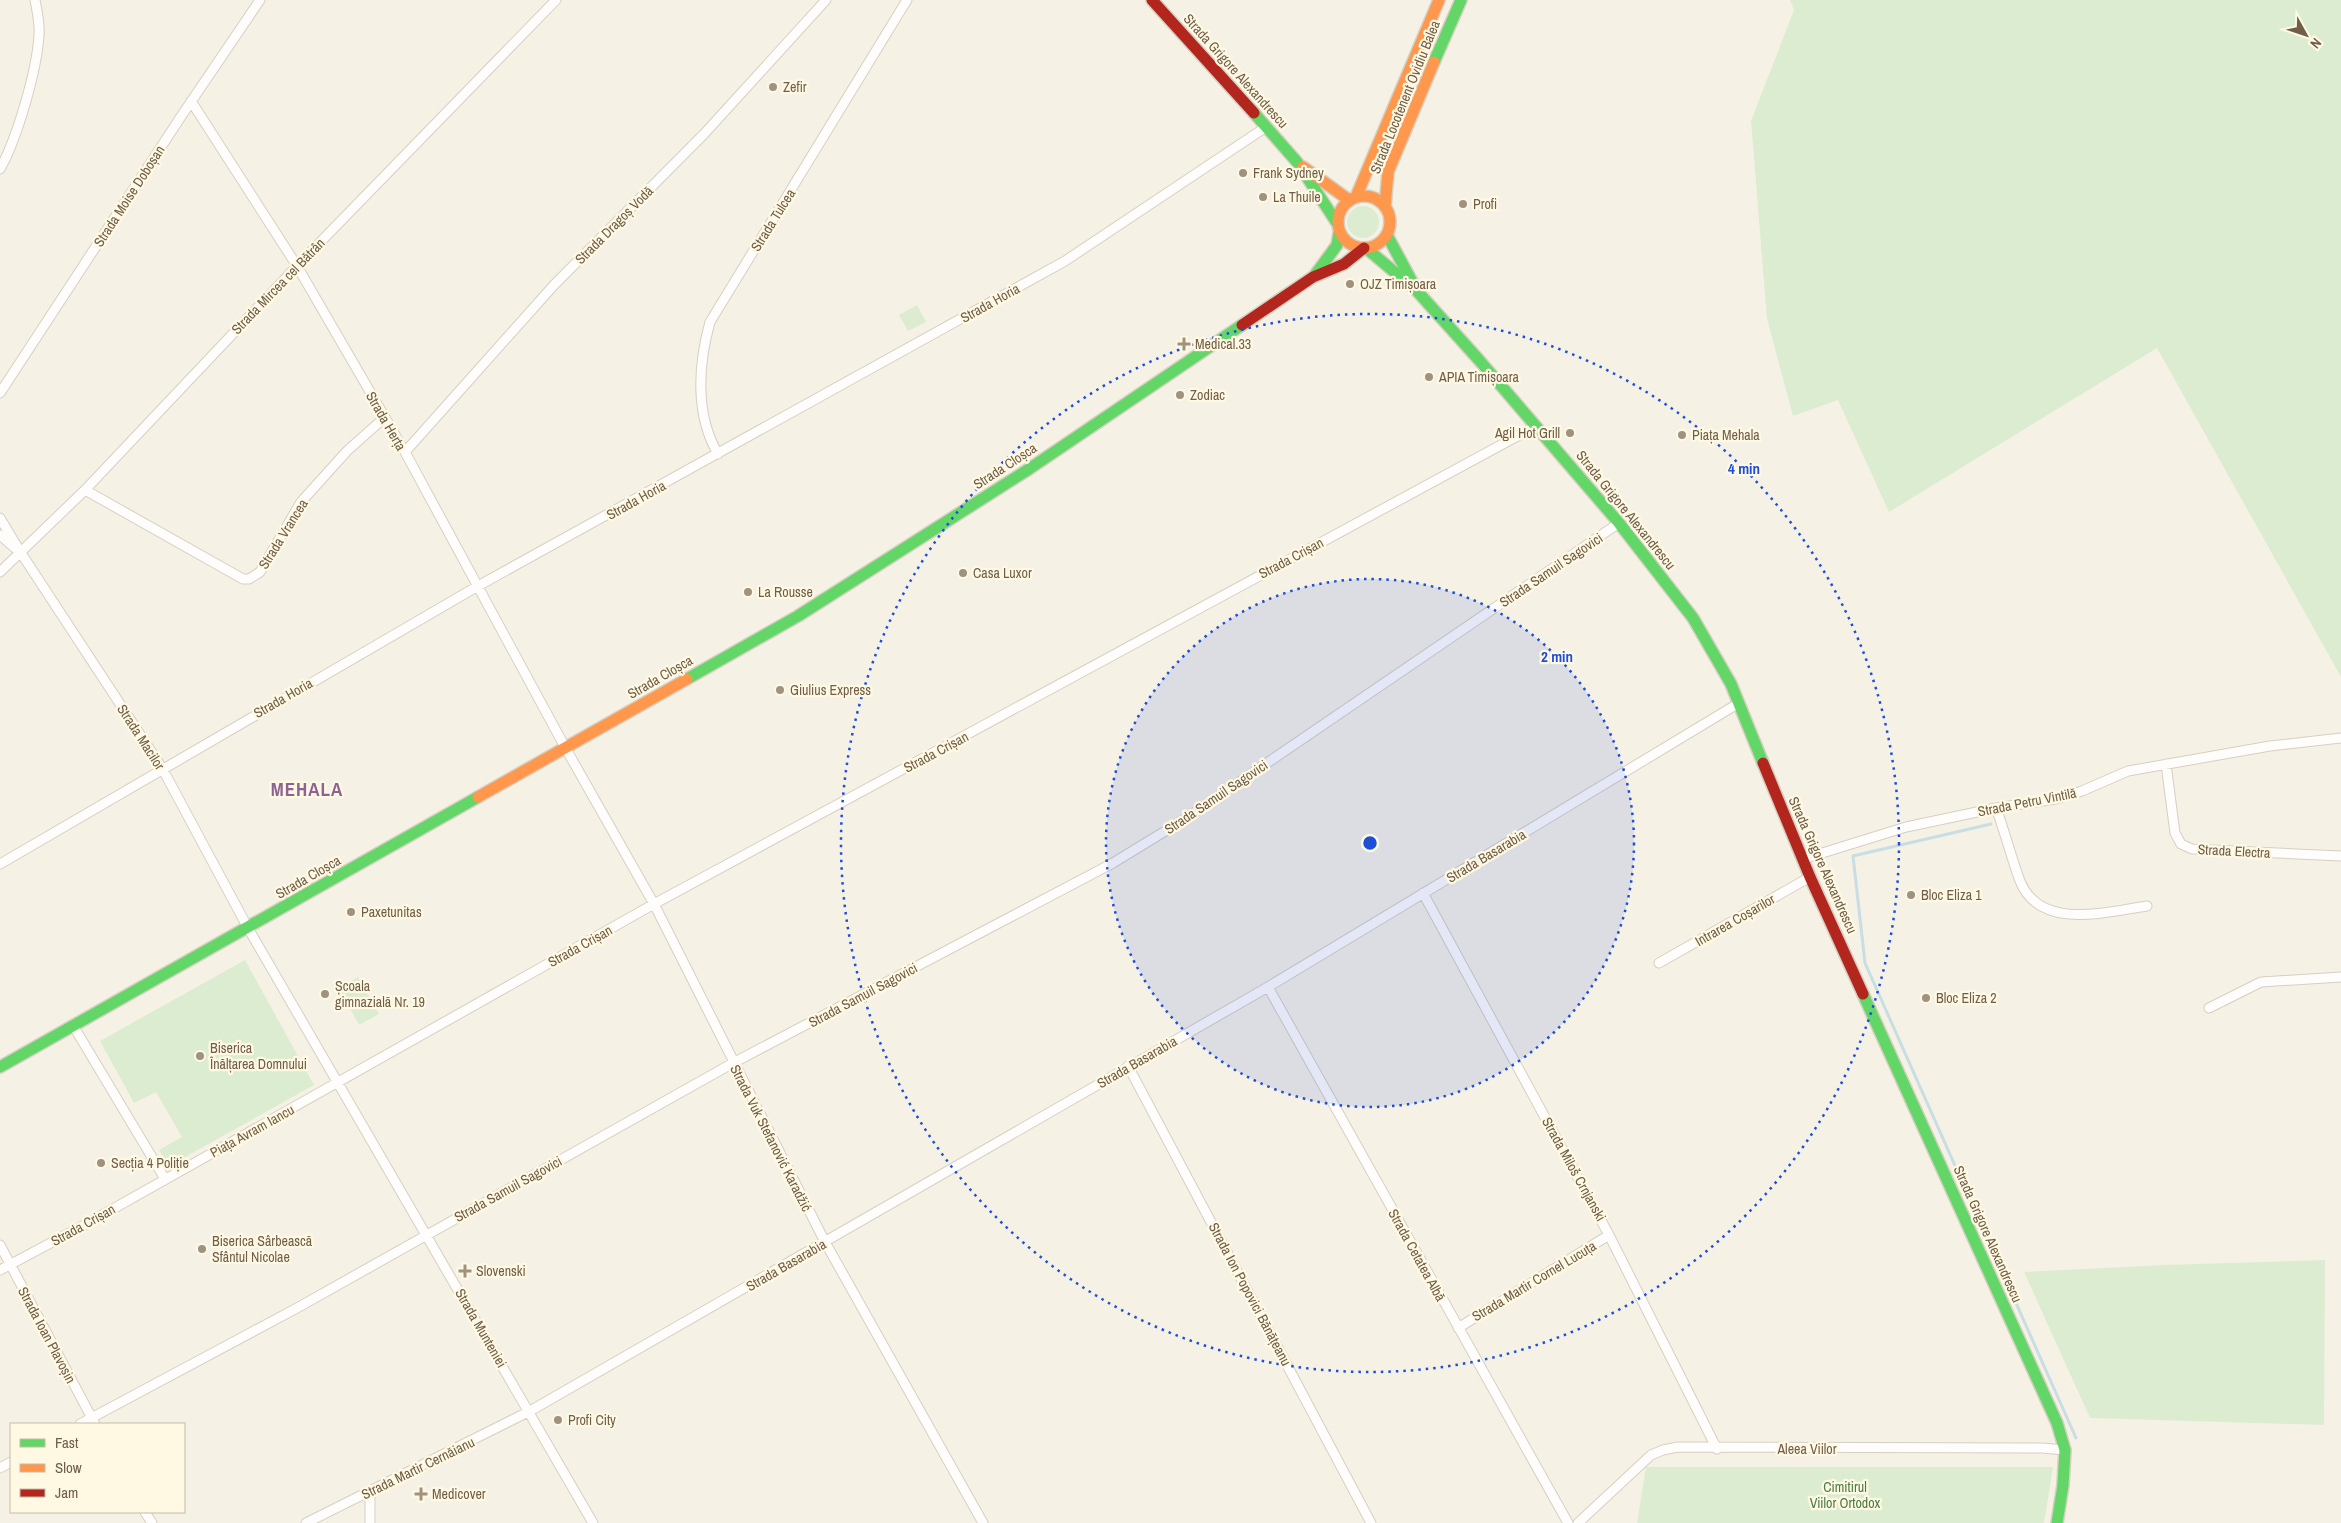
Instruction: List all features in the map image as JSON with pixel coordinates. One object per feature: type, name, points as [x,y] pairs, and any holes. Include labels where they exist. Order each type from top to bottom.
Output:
[{"type":"main road","name":"Strada Grigore Alexandrescu","points":[[1152,0],[1297,162],[1338,228]]},
{"type":"main road","name":"Strada Locotenent Ovidiu Balea","points":[[1352,198],[1439,0]]},
{"type":"main road","name":"Strada Locotenent Ovidiu Balea","points":[[1386,207],[1388,172],[1461,0]]},
{"type":"main road","name":"Strada Grigore Alexandrescu","points":[[1297,162],[1352,198]]},
{"type":"main road","points":[[1352,198],[1375,198],[1386,207],[1390,222],[1386,235],[1380,242],[1365,248],[1349,244],[1338,228],[1341,208],[1352,198]]},
{"type":"main road","name":"Strada Cloșca","points":[[1313,278],[1334,250],[1338,228]]},
{"type":"main road","name":"Strada Grigore Alexandrescu","points":[[1386,235],[1417,291]]},
{"type":"main road","name":"Strada Grigore Alexandrescu","points":[[1365,248],[1417,291],[1619,523],[1693,618],[1731,684],[1810,877],[2058,1423],[2065,1450],[2063,1486],[2057,1523]]},
{"type":"main road","name":"Strada Cloșca","points":[[0,1067],[566,749],[806,611],[1044,459],[1313,278],[1344,264],[1365,248]]},
{"type":"street","points":[[0,169],[12,146],[36,55],[39,34],[35,0]]},
{"type":"street","name":"Strada Moise Doboșan","points":[[0,393],[191,101],[260,0]]},
{"type":"street","name":"Strada Mircea cel Bătrân","points":[[0,572],[85,490],[297,266],[556,0]]},
{"type":"street","name":"Strada Dragoș Vodă","points":[[405,452],[554,285],[704,134],[826,0]]},
{"type":"street","name":"Strada Tulcea","points":[[718,454],[708,438],[702,406],[702,350],[710,322],[907,0]]},
{"type":"street","name":"Strada Herța","points":[[191,101],[297,266],[405,452],[566,749]]},
{"type":"street","name":"Strada Horia","points":[[0,864],[162,768],[478,586],[1065,261],[1266,127]]},
{"type":"street","name":"Strada Vrancea","points":[[85,490],[243,579],[249,579],[260,572],[301,502],[347,450],[384,418]]},
{"type":"street","name":"Strada Crișan","points":[[338,1082],[654,904],[1536,426]]},
{"type":"street","name":"Strada Macilor","points":[[0,518],[162,768],[248,928]]},
{"type":"street","name":"Strada Samuil Sagovici","points":[[93,1421],[733,1063],[1113,863],[1169,829],[1619,523]]},
{"type":"street","name":"Strada Macilor","points":[[0,535],[21,553]]},
{"type":"street","name":"Strada Basarabia","points":[[530,1411],[1128,1066],[1268,988],[1739,703]]},
{"type":"street","name":"Strada Petru Vintilă","points":[[1803,859],[1906,827],[1996,808],[2056,799],[2082,791],[2128,770],[2270,746],[2341,738]]},
{"type":"street","name":"Strada Vuk Stefanović Karadžić","points":[[566,749],[654,904],[825,1242],[983,1523]]},
{"type":"street","name":"Strada Electra","points":[[2166,764],[2175,833],[2180,844],[2192,850],[2341,856]]},
{"type":"street","points":[[1996,808],[2020,882],[2033,901],[2048,911],[2065,914],[2098,913],[2146,906]]},
{"type":"street","name":"Intrarea Coșarilor","points":[[1659,963],[1810,877]]},
{"type":"street","name":"Strada Miloš Crnjanski","points":[[1423,893],[1609,1235],[1717,1449]]},
{"type":"street","points":[[248,928],[338,1082]]},
{"type":"street","points":[[2209,1008],[2261,982],[2341,977]]},
{"type":"street","name":"Strada Cetatea Albă","points":[[1268,988],[1568,1523]]},
{"type":"street","points":[[74,1027],[165,1179]]},
{"type":"street","name":"Strada Ion Popovici Bănățeanu","points":[[1128,1066],[1371,1523]]},
{"type":"street","name":"Piața Avram Iancu","points":[[165,1179],[338,1082]]},
{"type":"street","name":"Strada Munteniei","points":[[338,1082],[530,1411],[593,1523]]},
{"type":"street","name":"Strada Crișan","points":[[0,1270],[165,1179]]},
{"type":"street","name":"Strada Martir Cornel Lucuța","points":[[1458,1328],[1609,1235]]},
{"type":"street","name":"Strada Ioan Plavoșin","points":[[0,1245],[93,1421]]},
{"type":"street","name":"Strada Martir Cernăianu","points":[[306,1523],[530,1411]]},
{"type":"street","name":"Aleea Viilor","points":[[1580,1522],[1651,1455],[1678,1447],[1717,1449],[2042,1448],[2065,1450]]},
{"type":"street","points":[[370,1492],[370,1523]]},
{"type":"green space","points":[[1790,0],[2341,0],[2341,677],[2157,348],[1889,512],[1838,400],[1793,416],[1767,319],[1751,121],[1794,10]]},
{"type":"green space","points":[[1363,206],[1374,211],[1379,222],[1374,233],[1363,238],[1352,233],[1347,222],[1352,211]]},
{"type":"green space","points":[[917,305],[926,322],[908,331],[899,315]]},
{"type":"green space","points":[[245,960],[314,1085],[169,1166],[159,1150],[182,1137],[156,1092],[134,1103],[100,1041]]},
{"type":"green space","points":[[358,977],[379,1014],[359,1025],[339,988]]},
{"type":"green space","points":[[2325,1260],[2324,1425],[2090,1418],[2024,1272],[2164,1265]]},
{"type":"green space","name":"Cimitirul Viilor Ortodox","points":[[1646,1467],[2053,1467],[2044,1523],[1637,1523]]},
{"type":"waterway","points":[[1991,824],[1853,856],[1865,963],[2076,1438]]},
{"type":"traffic: fast","points":[[1434,62],[1461,0]]},
{"type":"traffic: fast","points":[[1254,113],[1297,162],[1337,223]]},
{"type":"traffic: fast","points":[[1315,275],[1337,245],[1339,233]]},
{"type":"traffic: fast","points":[[1387,235],[1416,289]]},
{"type":"traffic: fast","points":[[1366,248],[1417,291],[1479,360],[1619,523],[1693,618],[1731,684],[1763,763]]},
{"type":"traffic: fast","points":[[687,679],[798,616],[1029,469],[1242,325]]},
{"type":"traffic: fast","points":[[0,1067],[478,797]]},
{"type":"traffic: fast","points":[[1863,994],[2057,1423],[2065,1450],[2063,1485],[2057,1523]]},
{"type":"traffic: slow","points":[[1356,197],[1439,0]]},
{"type":"traffic: slow","points":[[1385,207],[1388,172],[1434,62]]},
{"type":"traffic: slow","points":[[1303,167],[1349,200]]},
{"type":"traffic: slow","points":[[1359,196],[1369,196],[1383,203],[1390,217],[1390,222],[1390,227],[1383,241],[1369,248],[1359,248],[1349,244],[1342,237],[1338,227],[1338,217],[1342,207],[1349,200],[1359,196]]},
{"type":"traffic: slow","points":[[478,797],[687,679]]},
{"type":"traffic: jam","points":[[1152,0],[1254,113]]},
{"type":"traffic: jam","points":[[1242,325],[1313,277],[1344,264],[1364,248]]},
{"type":"traffic: jam","points":[[1763,763],[1810,877],[1863,994]]},
{"type":"place","name":"Zefir","points":[[773,87]]},
{"type":"place","name":"Frank Sydney","points":[[1243,173]]},
{"type":"place","name":"La Thuile","points":[[1263,197]]},
{"type":"place","name":"Profi","points":[[1463,204]]},
{"type":"place","name":"OJZ Timișoara","points":[[1350,284]]},
{"type":"place","name":"Medical.33","points":[[1184,344]]},
{"type":"place","name":"APIA Timișoara","points":[[1429,377]]},
{"type":"place","name":"Zodiac","points":[[1180,395]]},
{"type":"place","name":"Agil Hot Grill","points":[[1570,433]]},
{"type":"place","name":"Piața Mehala","points":[[1682,435]]},
{"type":"place","name":"Casa Luxor","points":[[963,573]]},
{"type":"place","name":"La Rousse","points":[[748,592]]},
{"type":"place","name":"Giulius Express","points":[[780,690]]},
{"type":"place","name":"Bloc Eliza 1","points":[[1911,895]]},
{"type":"place","name":"Paxetunitas","points":[[351,912]]},
{"type":"place","name":"Școala gimnazială Nr. 19","points":[[325,994]]},
{"type":"place","name":"Bloc Eliza 2","points":[[1926,998]]},
{"type":"place","name":"Biserica Înălțarea Domnului","points":[[200,1056]]},
{"type":"place","name":"Secția 4 Poliție","points":[[101,1163]]},
{"type":"place","name":"Biserica Sârbească Sfântul Nicolae","points":[[202,1249]]},
{"type":"place","name":"Slovenski","points":[[465,1271]]},
{"type":"place","name":"Profi City","points":[[558,1420]]},
{"type":"place","name":"Medicover","points":[[421,1494]]},
{"type":"district","name":"MEHALA","points":[[307,789]]}]
